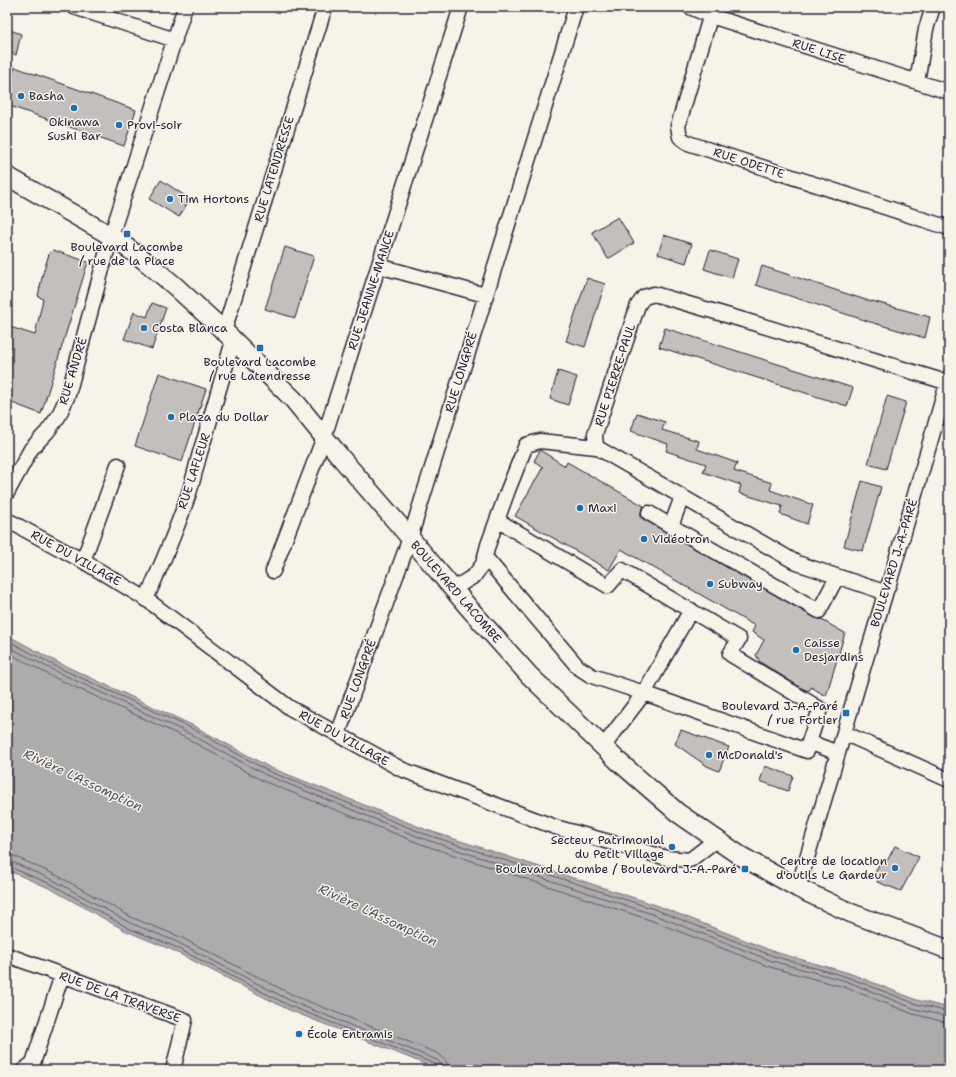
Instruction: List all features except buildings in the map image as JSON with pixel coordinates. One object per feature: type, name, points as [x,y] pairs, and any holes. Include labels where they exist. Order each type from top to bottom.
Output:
[{"type":"main road","name":"BOULEVARD LACOMBE","points":[[7,176],[111,236],[144,260],[176,287],[228,336],[293,399],[453,589],[529,675],[603,747],[678,814],[739,855],[798,888],[851,914],[949,950]]},
{"type":"street","name":"RUE ANDRÉ","points":[[7,493],[32,449],[58,417],[68,395],[111,236],[185,7]]},
{"type":"street","name":"RUE LATENDRESSE","points":[[228,336],[325,7]]},
{"type":"street","name":"RUE JEANNE-MANCE","points":[[274,571],[324,437],[461,7]]},
{"type":"street","name":"RUE LONGPRÉ","points":[[338,734],[410,538],[576,7]]},
{"type":"street","name":"RUE LISE","points":[[690,7],[712,12],[949,92]]},
{"type":"street","points":[[917,82],[926,29],[933,7]]},
{"type":"street","points":[[80,8],[175,40]]},
{"type":"street","name":"RUE ODETTE","points":[[712,12],[678,126],[680,136],[688,143],[949,228]]},
{"type":"street","points":[[379,266],[485,295]]},
{"type":"street","name":"RUE PIERRE-PAUL","points":[[596,447],[595,434],[638,305],[644,297],[654,294],[948,381]]},
{"type":"street","name":"RUE LAFLEUR","points":[[146,599],[161,566],[189,493],[199,452],[205,437],[228,336]]},
{"type":"street","name":"BOULEVARD J.-A.-PARÉ","points":[[798,888],[948,381]]},
{"type":"street","points":[[453,589],[474,576],[483,564],[497,520],[526,445],[540,441],[596,447],[797,564],[878,590],[886,591]]},
{"type":"street","points":[[83,560],[118,465]]},
{"type":"street","points":[[671,526],[682,497]]},
{"type":"street","points":[[649,513],[819,611],[838,577]]},
{"type":"street","name":"RUE DU VILLAGE","points":[[7,520],[83,560],[146,599],[290,708],[401,769],[555,827],[667,858],[690,860],[717,839]]},
{"type":"street","points":[[485,557],[578,668],[592,676],[807,751],[820,709],[730,654],[739,639],[622,570],[608,586],[497,520]]},
{"type":"street","points":[[603,747],[644,693],[691,610]]},
{"type":"street","points":[[844,733],[949,780]]},
{"type":"street","points":[[809,742],[838,753]]},
{"type":"street","name":"RUE DE LA TRAVERSE","points":[[7,955],[185,1020],[173,1070]]},
{"type":"street","points":[[24,1070],[33,1063],[62,975]]},
{"type":"water","name":"Rivière L'Assomption","points":[[7,635],[57,662],[192,725],[269,767],[427,830],[656,905],[775,952],[849,973],[917,1000],[949,1008],[949,1070],[440,1070],[289,1010],[172,950],[126,931],[51,889],[7,870]]},
{"type":"place","name":"Basha","points":[[21,96]]},
{"type":"place","name":"Okinawa Sushi Bar","points":[[74,108]]},
{"type":"place","name":"Provi-soir","points":[[119,125]]},
{"type":"place","name":"Tim Hortons","points":[[170,199]]},
{"type":"place","name":"Boulevard Lacombe / rue de la Place","points":[[127,234]]},
{"type":"place","name":"Costa Blanca","points":[[144,328]]},
{"type":"place","name":"Boulevard Lacombe / rue Latendresse","points":[[260,348]]},
{"type":"place","name":"Plaza du Dollar","points":[[171,417]]},
{"type":"place","name":"Maxi","points":[[580,508]]},
{"type":"place","name":"Vidéotron","points":[[644,539]]},
{"type":"place","name":"Subway","points":[[710,584]]},
{"type":"place","name":"Caisse Desjardins","points":[[796,650]]},
{"type":"place","name":"Boulevard J.-A.-Paré / rue Fortier","points":[[846,713]]},
{"type":"place","name":"McDonald's","points":[[709,755]]},
{"type":"place","name":"Secteur Patrimonial du Petit Village","points":[[672,847]]},
{"type":"place","name":"Centre de location d'outils Le Gardeur","points":[[895,868]]},
{"type":"place","name":"Boulevard Lacombe / Boulevard J.-A.-Paré","points":[[745,869]]},
{"type":"place","name":"École Entramis","points":[[299,1034]]}]
